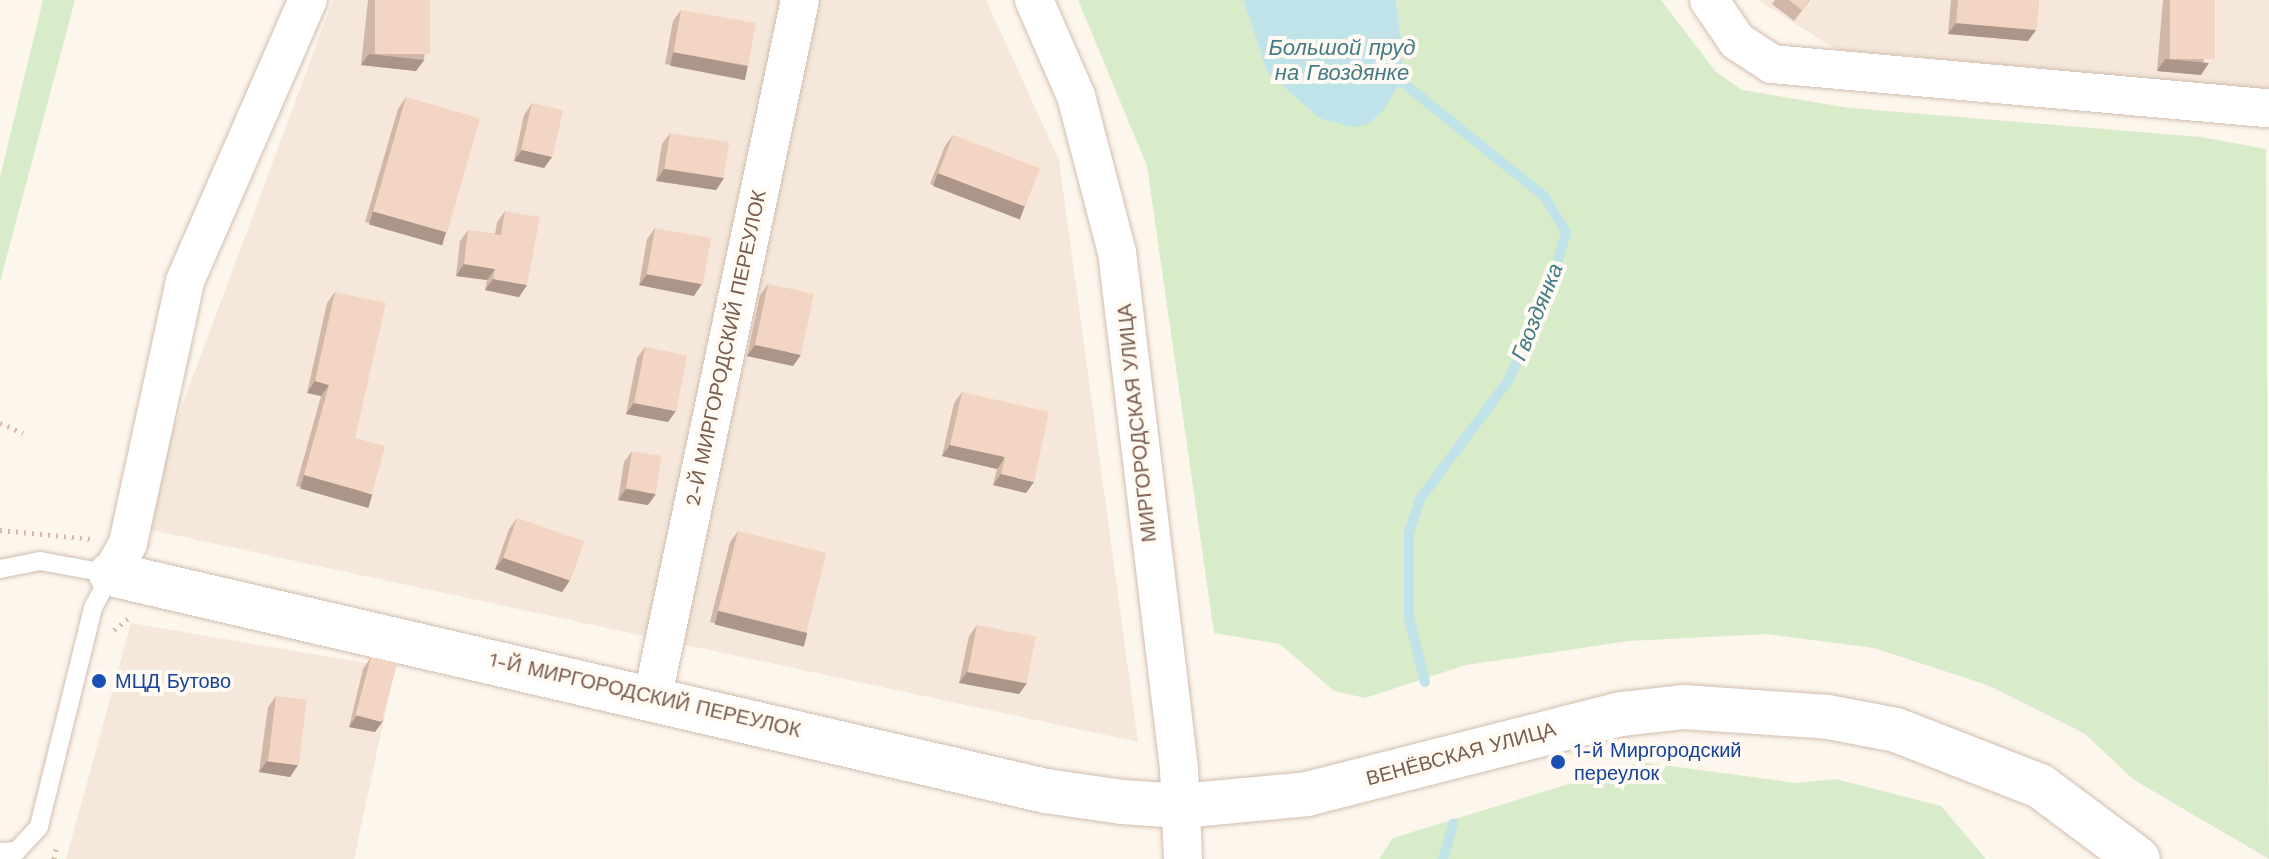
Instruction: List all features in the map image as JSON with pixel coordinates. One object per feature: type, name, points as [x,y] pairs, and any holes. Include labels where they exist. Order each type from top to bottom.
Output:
[{"type":"street","points":[[120,558],[185,281],[308,0]]},
{"type":"street","name":"2-Й МИРГОРОДСКИЙ ПЕРЕУЛОК","points":[[653,695],[800,0]]},
{"type":"street","name":"МИРГОРОДСКАЯ УЛИЦА","points":[[1034,0],[1076,96],[1117,252],[1181,806],[1183,859]]},
{"type":"street","points":[[1709,0],[1737,41],[1772,64],[2269,108]]},
{"type":"street","name":"1-Й МИРГОРОДСКИЙ ПЕРЕУЛОК","points":[[120,558],[166,584],[653,695],[1046,791],[1181,806]]},
{"type":"street","name":"ВЕНЁВСКАЯ УЛИЦА","points":[[1181,806],[1307,794],[1622,714],[1747,708],[1896,730],[1976,758],[2040,786],[2138,859]]},
{"type":"lane","name":"1-Й МИРГОРОДСКИЙ ПЕРЕУЛОК","points":[[0,569],[40,561],[120,558]]},
{"type":"lane","points":[[0,852],[17,851],[39,827],[93,608],[120,558]]},
{"type":"path","points":[[0,423],[23,433]]},
{"type":"path","points":[[0,530],[120,558]]},
{"type":"path","points":[[110,643],[141,607],[159,607],[166,584]]},
{"type":"path","points":[[54,859],[59,838]]},
{"type":"shaded area","points":[[333,0],[986,0],[1059,160],[1138,742],[137,527]]},
{"type":"shaded area","points":[[1758,0],[2269,0],[2269,91],[1835,49]]},
{"type":"shaded area","points":[[131,623],[395,668],[354,859],[66,859]]},
{"type":"green space","points":[[43,0],[75,0],[0,282],[0,177]]},
{"type":"green space","points":[[1078,0],[1243,0],[1267,72],[1319,118],[1403,53],[1396,0],[1661,0],[1716,72],[1742,90],[1850,108],[2201,137],[2266,149],[2269,859],[2134,780],[2085,734],[1987,685],[1874,648],[1767,634],[1629,641],[1466,665],[1365,698],[1334,691],[1280,644],[1214,633],[1147,166]]},
{"type":"green space","points":[[1640,762],[1796,783],[1836,779],[1941,806],[1986,859],[1379,859],[1393,838]]},
{"type":"water","name":"Большой пруд на Гвоздянке","points":[[1243,0],[1396,0],[1403,53],[1398,86],[1382,112],[1367,125],[1351,127],[1319,118],[1267,72]]},
{"type":"building","points":[[375,0],[430,0],[430,54],[375,54]]},
{"type":"building","points":[[1789,0],[1809,0],[1802,10]]},
{"type":"building","points":[[1958,0],[2039,0],[2036,30],[1956,23]]},
{"type":"building","points":[[2170,0],[2215,0],[2215,59],[2170,59]]},
{"type":"building","points":[[681,10],[756,23],[748,66],[674,52]]},
{"type":"building","points":[[406,97],[480,118],[447,233],[373,211]]},
{"type":"building","points":[[532,103],[563,110],[552,157],[521,150]]},
{"type":"building","points":[[670,133],[729,142],[724,178],[664,169]]},
{"type":"building","points":[[953,135],[1040,168],[1025,207],[938,173]]},
{"type":"building","points":[[505,211],[540,217],[527,285],[493,279],[495,269],[464,264],[468,230],[501,235]]},
{"type":"building","points":[[655,228],[711,238],[703,284],[647,274]]},
{"type":"building","points":[[768,284],[814,294],[801,354],[755,345]]},
{"type":"building","points":[[335,292],[386,303],[355,438],[385,446],[372,494],[304,475],[329,385],[315,381]]},
{"type":"building","points":[[645,347],[687,355],[676,411],[634,403]]},
{"type":"building","points":[[962,392],[1049,412],[1034,482],[1001,474],[1005,457],[950,445]]},
{"type":"building","points":[[632,451],[662,456],[656,493],[626,489]]},
{"type":"building","points":[[517,518],[584,541],[570,581],[503,558]]},
{"type":"building","points":[[738,531],[826,553],[806,633],[718,611]]},
{"type":"building","points":[[977,625],[1036,636],[1027,684],[968,672]]},
{"type":"building","points":[[371,657],[397,664],[382,722],[355,715]]},
{"type":"building","points":[[276,696],[307,700],[299,765],[268,762]]},
{"type":"waterway","name":"Гвоздянка","points":[[1392,74],[1544,196],[1566,232],[1550,289],[1508,381],[1420,499],[1409,532],[1409,618],[1425,682]]},
{"type":"waterway","name":"Гвоздянка","points":[[1443,859],[1453,823]]},
{"type":"place","name":"МЦД Бутово","points":[[99,681]]},
{"type":"place","name":"1-й Миргородский переулок","points":[[1558,762]]}]
